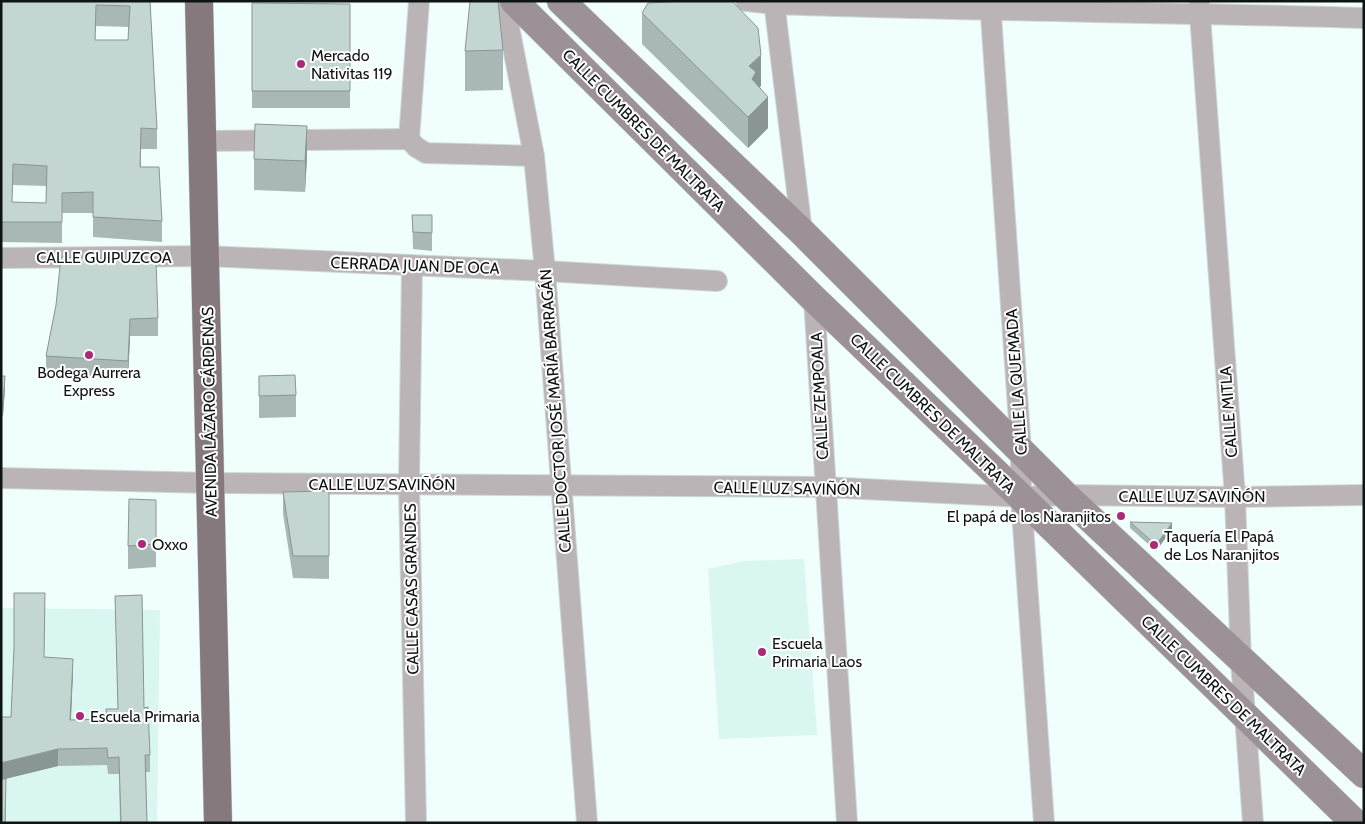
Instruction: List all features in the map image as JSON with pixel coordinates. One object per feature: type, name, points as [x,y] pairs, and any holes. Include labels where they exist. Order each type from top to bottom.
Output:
[{"type":"main road","name":"AVENIDA LÁZARO CÁRDENAS","points":[[199,1],[218,823]]},
{"type":"main road","name":"CALLE CUMBRES DE MALTRATA","points":[[514,1],[814,299],[1021,497],[1355,823]]},
{"type":"main road","name":"CALLE CUMBRES DE MALTRATA","points":[[561,1],[802,232],[1064,494],[1364,774]]},
{"type":"street","points":[[419,1],[409,139],[416,147],[426,152],[534,156]]},
{"type":"street","name":"CALLE DOCTOR JOSÉ MARÍA BARRAGÁN","points":[[504,1],[534,156],[545,271],[587,823]]},
{"type":"street","points":[[746,1],[991,6],[1200,7],[1364,18]]},
{"type":"street","points":[[774,3],[802,232]]},
{"type":"street","name":"CALLE LA QUEMADA","points":[[991,6],[1021,451],[1021,497],[1044,823]]},
{"type":"street","name":"CALLE MITLA","points":[[1200,7],[1235,497],[1241,661],[1253,823]]},
{"type":"street","points":[[202,141],[409,139]]},
{"type":"street","name":"CALLE GUIPUZCOA","points":[[1,258],[206,256]]},
{"type":"street","name":"CERRADA JUAN DE OCA","points":[[206,256],[545,271],[717,281]]},
{"type":"street","name":"CALLE CASAS GRANDES","points":[[412,266],[409,484],[416,823]]},
{"type":"street","name":"CALLE ZEMPOALA","points":[[814,299],[824,487],[847,823]]},
{"type":"street","name":"CALLE LUZ SAVIÑÓN","points":[[1,478],[210,483],[824,487],[1021,497],[1064,494],[1235,497],[1364,495]]},
{"type":"shaded area","name":"Escuela Primaria Laos","points":[[804,559],[817,735],[719,739],[708,569],[744,561]]},
{"type":"shaded area","name":"Escuela Primaria","points":[[1,608],[160,610],[157,823],[1,823]]},
{"type":"building","points":[[1,1],[150,1],[157,129],[141,128],[140,167],[159,167],[162,221],[93,217],[93,192],[62,193],[62,222],[1,222]],"holes":[[[96,5],[130,6],[128,40],[95,40]],[[13,164],[47,166],[46,203],[12,202]]]},
{"type":"building","points":[[470,1],[498,1],[503,50],[465,51]]},
{"type":"building","points":[[732,1],[758,28],[761,55],[749,66],[756,72],[752,79],[768,97],[748,117],[642,13],[648,3]]},
{"type":"building","name":"Mercado Nativitas 119","points":[[252,3],[350,4],[350,91],[252,91]]},
{"type":"building","points":[[255,124],[307,126],[305,161],[254,159]]},
{"type":"building","points":[[412,215],[432,215],[432,233],[413,232]]},
{"type":"building","points":[[61,257],[156,260],[158,318],[130,319],[128,361],[46,356],[56,305]]},
{"type":"building","points":[[295,375],[296,395],[259,396],[259,376]]},
{"type":"building","points":[[1,376],[5,376],[3,404],[1,404]]},
{"type":"building","points":[[329,491],[329,556],[293,556],[283,492]]},
{"type":"building","points":[[129,499],[156,500],[156,544],[128,546]]},
{"type":"building","points":[[1130,522],[1172,523],[1156,545]]},
{"type":"building","points":[[14,593],[45,593],[44,657],[73,659],[70,720],[107,719],[106,709],[118,709],[115,596],[142,595],[144,708],[148,707],[150,755],[145,755],[147,823],[121,823],[119,757],[108,758],[107,748],[58,749],[1,763],[1,717],[11,717]]},
{"type":"building","points":[[1,779],[6,779],[5,823],[1,823]]},
{"type":"place","name":"Mercado Nativitas 119","points":[[301,64]]},
{"type":"place","name":"Bodega Aurrera Express","points":[[89,355]]},
{"type":"place","name":"El papá de los Naranjitos","points":[[1121,516]]},
{"type":"place","name":"Oxxo","points":[[142,544]]},
{"type":"place","name":"Taquería El Papá de Los Naranjitos","points":[[1154,545]]},
{"type":"place","name":"Escuela Primaria Laos","points":[[762,652]]},
{"type":"place","name":"Escuela Primaria","points":[[80,716]]}]
